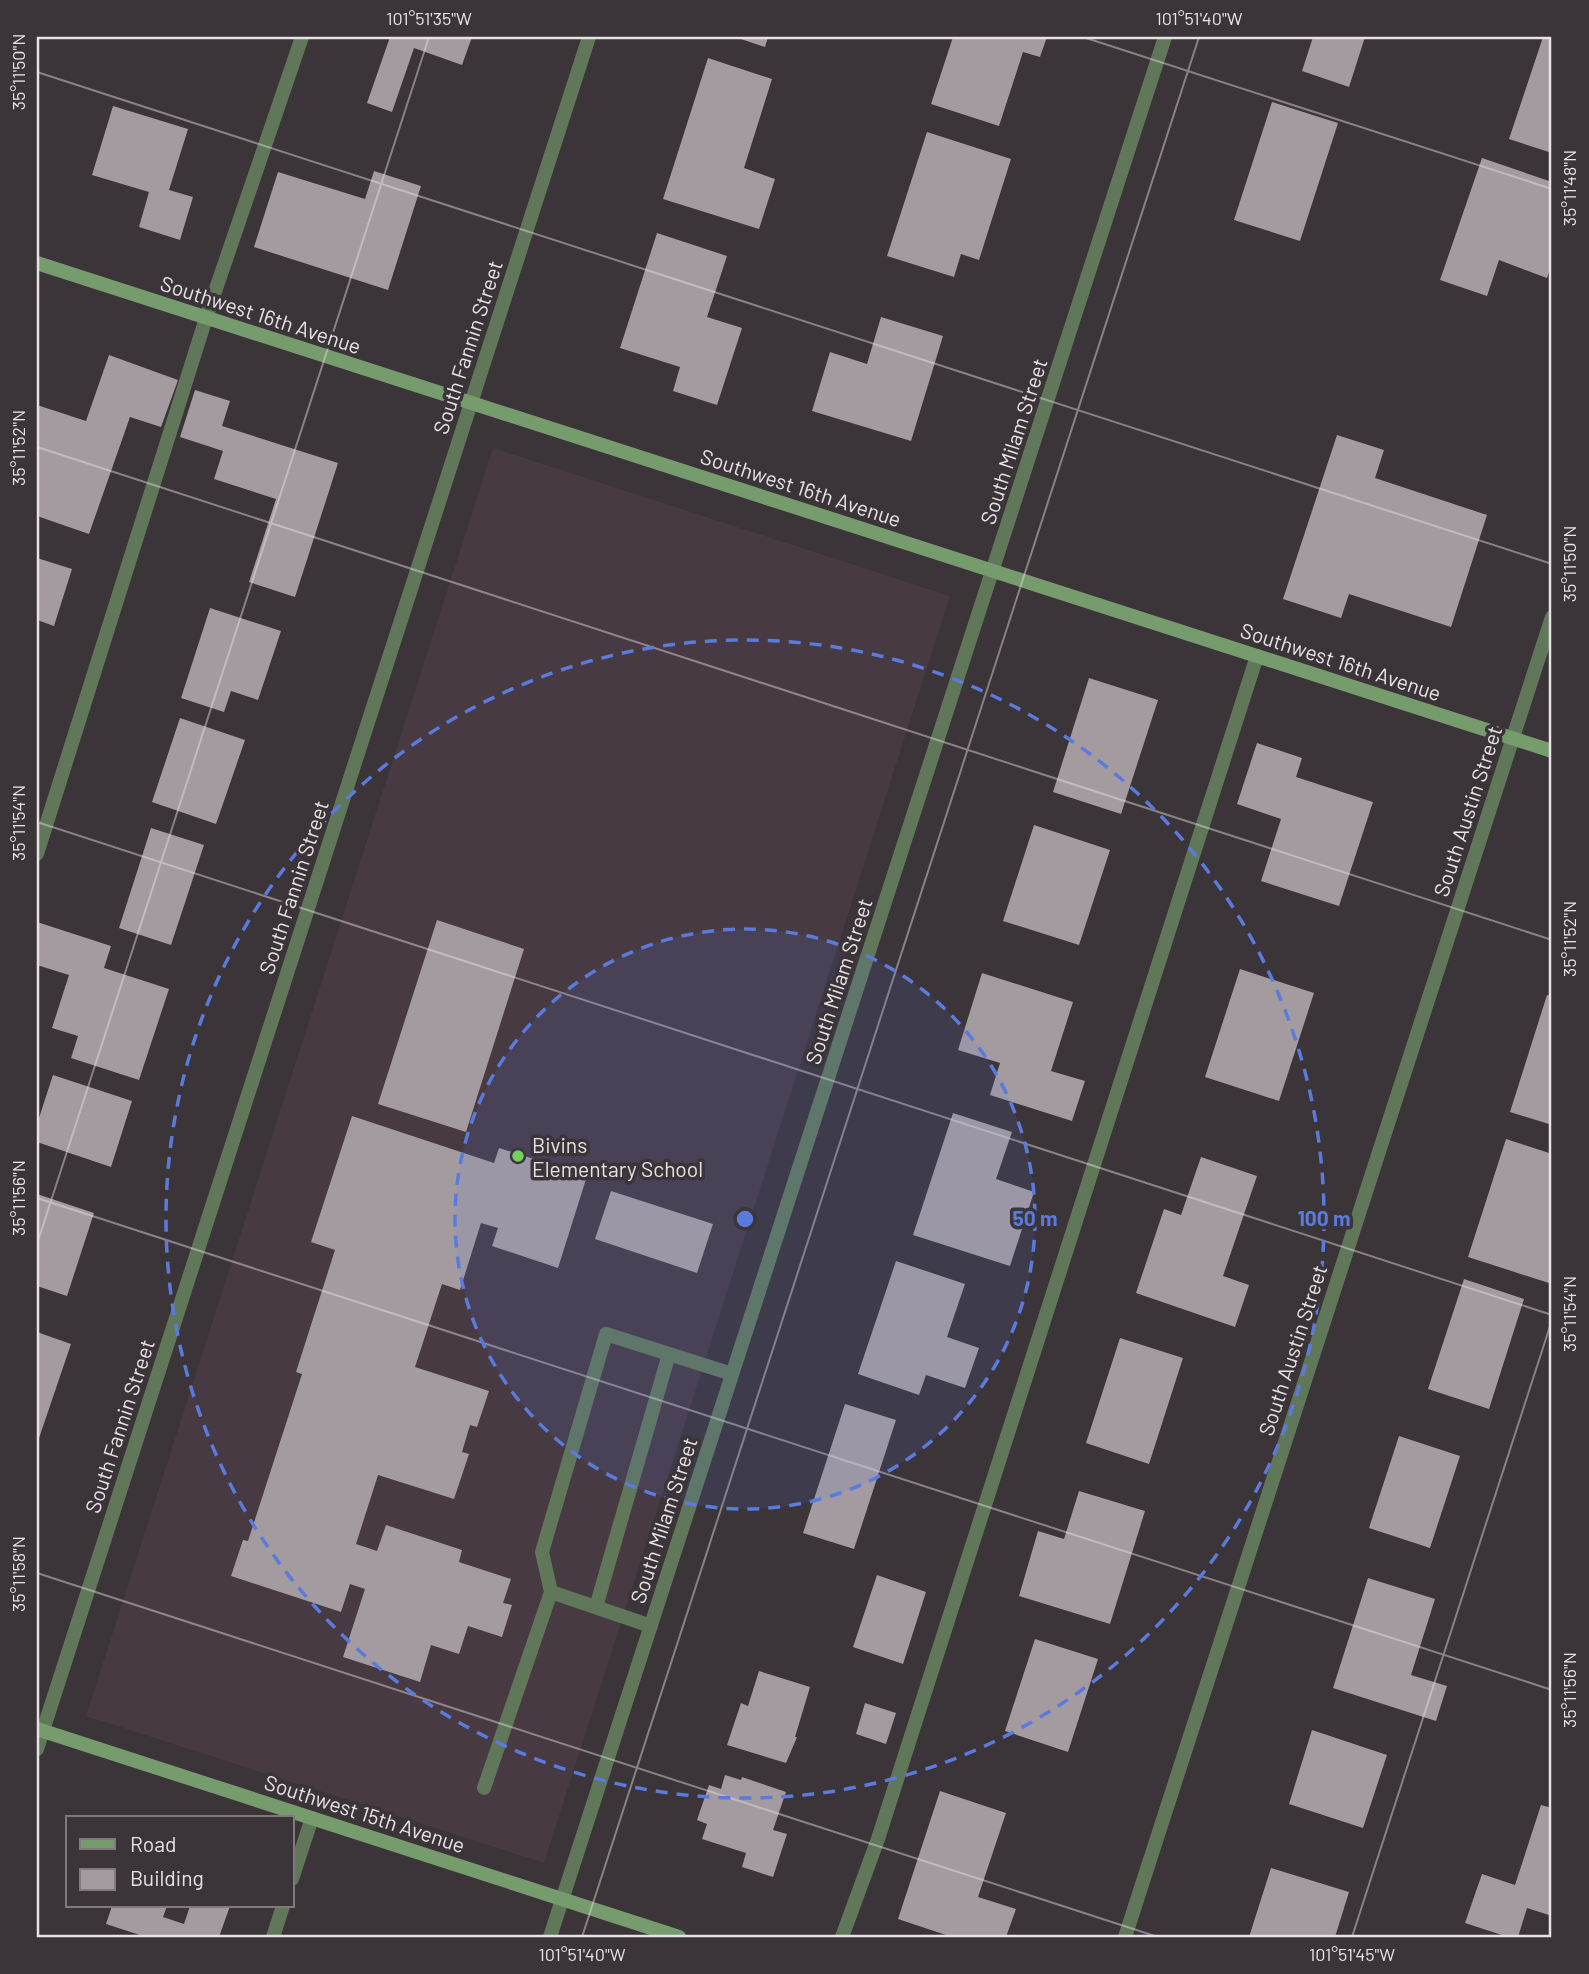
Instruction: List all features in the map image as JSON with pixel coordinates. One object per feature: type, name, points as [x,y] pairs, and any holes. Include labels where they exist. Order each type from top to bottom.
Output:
[{"type":"street","points":[[37,854],[206,318],[302,37]]},
{"type":"street","name":"South Fannin Street","points":[[37,1749],[40,1730],[589,37]]},
{"type":"street","name":"South Milam Street","points":[[550,1937],[1165,37]]},
{"type":"street","name":"Southwest 16th Avenue","points":[[37,263],[1552,751]]},
{"type":"street","name":"South Austin Street","points":[[1125,1937],[1552,617]]},
{"type":"street","points":[[842,1937],[878,1839],[1257,656]]},
{"type":"street","points":[[484,1788],[551,1592],[542,1552],[606,1334],[732,1374]]},
{"type":"street","points":[[596,1607],[669,1354]]},
{"type":"street","points":[[551,1592],[650,1626]]},
{"type":"street","name":"Southwest 15th Avenue","points":[[40,1730],[680,1937]]},
{"type":"street","points":[[294,1873],[312,1818]]},
{"type":"street","points":[[273,1937],[282,1908]]},
{"type":"shaded area","name":"Bivins Elementary School","points":[[493,448],[950,596],[544,1863],[86,1716]]},
{"type":"building","points":[[390,37],[472,37],[462,65],[414,48],[392,112],[367,103]]},
{"type":"building","points":[[735,37],[768,37],[765,47]]},
{"type":"building","points":[[953,37],[1047,37],[1040,57],[1023,52],[999,126],[931,104]]},
{"type":"building","points":[[1313,37],[1365,37],[1349,87],[1302,71]]},
{"type":"building","points":[[1543,37],[1552,37],[1552,153],[1509,139]]},
{"type":"building","points":[[708,58],[772,79],[744,168],[775,179],[759,229],[663,199]]},
{"type":"building","points":[[1272,102],[1338,123],[1300,241],[1234,220]]},
{"type":"building","points":[[113,106],[188,129],[169,190],[193,197],[180,240],[139,227],[149,192],[92,175]]},
{"type":"building","points":[[927,132],[1011,159],[979,260],[961,254],[954,277],[887,256]]},
{"type":"building","points":[[1482,158],[1552,182],[1552,263],[1547,278],[1499,260],[1487,296],[1440,280]]},
{"type":"building","points":[[374,171],[421,186],[388,290],[254,247],[278,172],[365,199]]},
{"type":"building","points":[[657,233],[727,256],[707,317],[742,328],[717,405],[673,391],[680,367],[620,348]]},
{"type":"building","points":[[881,317],[943,336],[911,441],[812,411],[830,352],[867,364]]},
{"type":"building","points":[[109,355],[178,380],[161,427],[130,417],[89,534],[37,516],[37,405],[86,421]]},
{"type":"building","points":[[195,390],[230,401],[222,426],[338,463],[295,597],[249,582],[276,499],[214,479],[223,451],[180,437]]},
{"type":"building","points":[[1337,435],[1384,450],[1375,478],[1487,515],[1451,627],[1349,594],[1341,618],[1283,599]]},
{"type":"building","points":[[37,558],[72,569],[54,626],[37,620]]},
{"type":"building","points":[[210,608],[281,631],[258,700],[231,691],[224,712],[181,698]]},
{"type":"building","points":[[1089,678],[1158,700],[1121,814],[1053,792]]},
{"type":"building","points":[[180,718],[245,740],[216,824],[152,802]]},
{"type":"building","points":[[1257,743],[1302,758],[1296,777],[1373,802],[1339,906],[1261,881],[1281,819],[1237,804]]},
{"type":"building","points":[[1034,825],[1110,850],[1079,945],[1003,921]]},
{"type":"building","points":[[151,828],[204,845],[171,945],[119,928]]},
{"type":"building","points":[[437,920],[524,949],[466,1132],[378,1104]]},
{"type":"building","points":[[37,922],[111,946],[104,968],[169,989],[139,1080],[71,1058],[78,1036],[52,1028],[69,975],[37,965]]},
{"type":"building","points":[[1240,969],[1314,993],[1279,1101],[1205,1077]]},
{"type":"building","points":[[982,973],[1073,1002],[1051,1071],[1085,1081],[1072,1121],[990,1095],[1000,1063],[958,1050]]},
{"type":"building","points":[[1547,995],[1552,996],[1552,1125],[1510,1112]]},
{"type":"building","points":[[53,1075],[132,1101],[111,1167],[37,1142],[37,1124]]},
{"type":"building","points":[[953,1113],[1012,1132],[996,1179],[1034,1192],[1010,1266],[913,1235]]},
{"type":"building","points":[[352,1116],[494,1163],[499,1148],[587,1176],[558,1268],[492,1246],[498,1228],[481,1223],[460,1290],[442,1284],[415,1367],[489,1391],[477,1427],[470,1425],[462,1452],[469,1454],[454,1499],[378,1475],[356,1544],[377,1551],[386,1525],[462,1550],[459,1562],[511,1579],[503,1603],[512,1605],[502,1637],[468,1626],[459,1654],[431,1645],[420,1682],[343,1657],[365,1589],[350,1584],[341,1612],[231,1576],[243,1540],[248,1541],[302,1374],[296,1372],[335,1250],[311,1242]]},
{"type":"building","points":[[1506,1139],[1552,1154],[1552,1284],[1468,1257]]},
{"type":"building","points":[[1201,1157],[1257,1176],[1223,1276],[1249,1285],[1235,1327],[1136,1293],[1164,1209],[1181,1215]]},
{"type":"building","points":[[611,1191],[713,1224],[697,1273],[595,1239]]},
{"type":"building","points":[[37,1194],[94,1213],[67,1296],[37,1286]]},
{"type":"building","points":[[896,1261],[965,1284],[947,1337],[979,1348],[965,1388],[926,1375],[919,1395],[858,1374]]},
{"type":"building","points":[[1464,1279],[1524,1299],[1489,1409],[1428,1389]]},
{"type":"building","points":[[37,1332],[71,1344],[37,1444]]},
{"type":"building","points":[[1120,1338],[1183,1358],[1149,1464],[1086,1443]]},
{"type":"building","points":[[845,1404],[896,1420],[854,1549],[803,1533]]},
{"type":"building","points":[[1399,1436],[1460,1456],[1430,1548],[1369,1528]]},
{"type":"building","points":[[1079,1491],[1145,1511],[1110,1624],[1019,1596],[1038,1531],[1064,1539]]},
{"type":"building","points":[[877,1575],[926,1592],[903,1664],[853,1647]]},
{"type":"building","points":[[1368,1578],[1435,1599],[1411,1675],[1447,1686],[1436,1721],[1333,1688]]},
{"type":"building","points":[[1035,1639],[1098,1659],[1068,1752],[1005,1731]]},
{"type":"building","points":[[759,1671],[810,1687],[797,1737],[786,1763],[727,1745],[741,1703],[748,1706]]},
{"type":"building","points":[[865,1703],[896,1713],[886,1744],[856,1734]]},
{"type":"building","points":[[1312,1730],[1387,1755],[1363,1828],[1289,1804]]},
{"type":"building","points":[[725,1775],[741,1780],[742,1777],[786,1792],[773,1830],[787,1834],[773,1877],[742,1867],[746,1853],[702,1839],[707,1824],[697,1820],[709,1785],[721,1789]]},
{"type":"building","points":[[940,1791],[1006,1813],[978,1897],[1016,1909],[1006,1937],[952,1937],[898,1919]]},
{"type":"building","points":[[1541,1805],[1552,1808],[1552,1916],[1527,1908],[1518,1937],[1508,1937],[1465,1923],[1482,1874],[1515,1885]]},
{"type":"building","points":[[1271,1868],[1349,1892],[1335,1937],[1249,1937]]},
{"type":"building","points":[[111,1908],[166,1908],[163,1917],[184,1924],[189,1908],[229,1908],[219,1937],[146,1937],[106,1924]]},
{"type":"place","name":"Bivins Elementary School","points":[[518,1156]]}]
